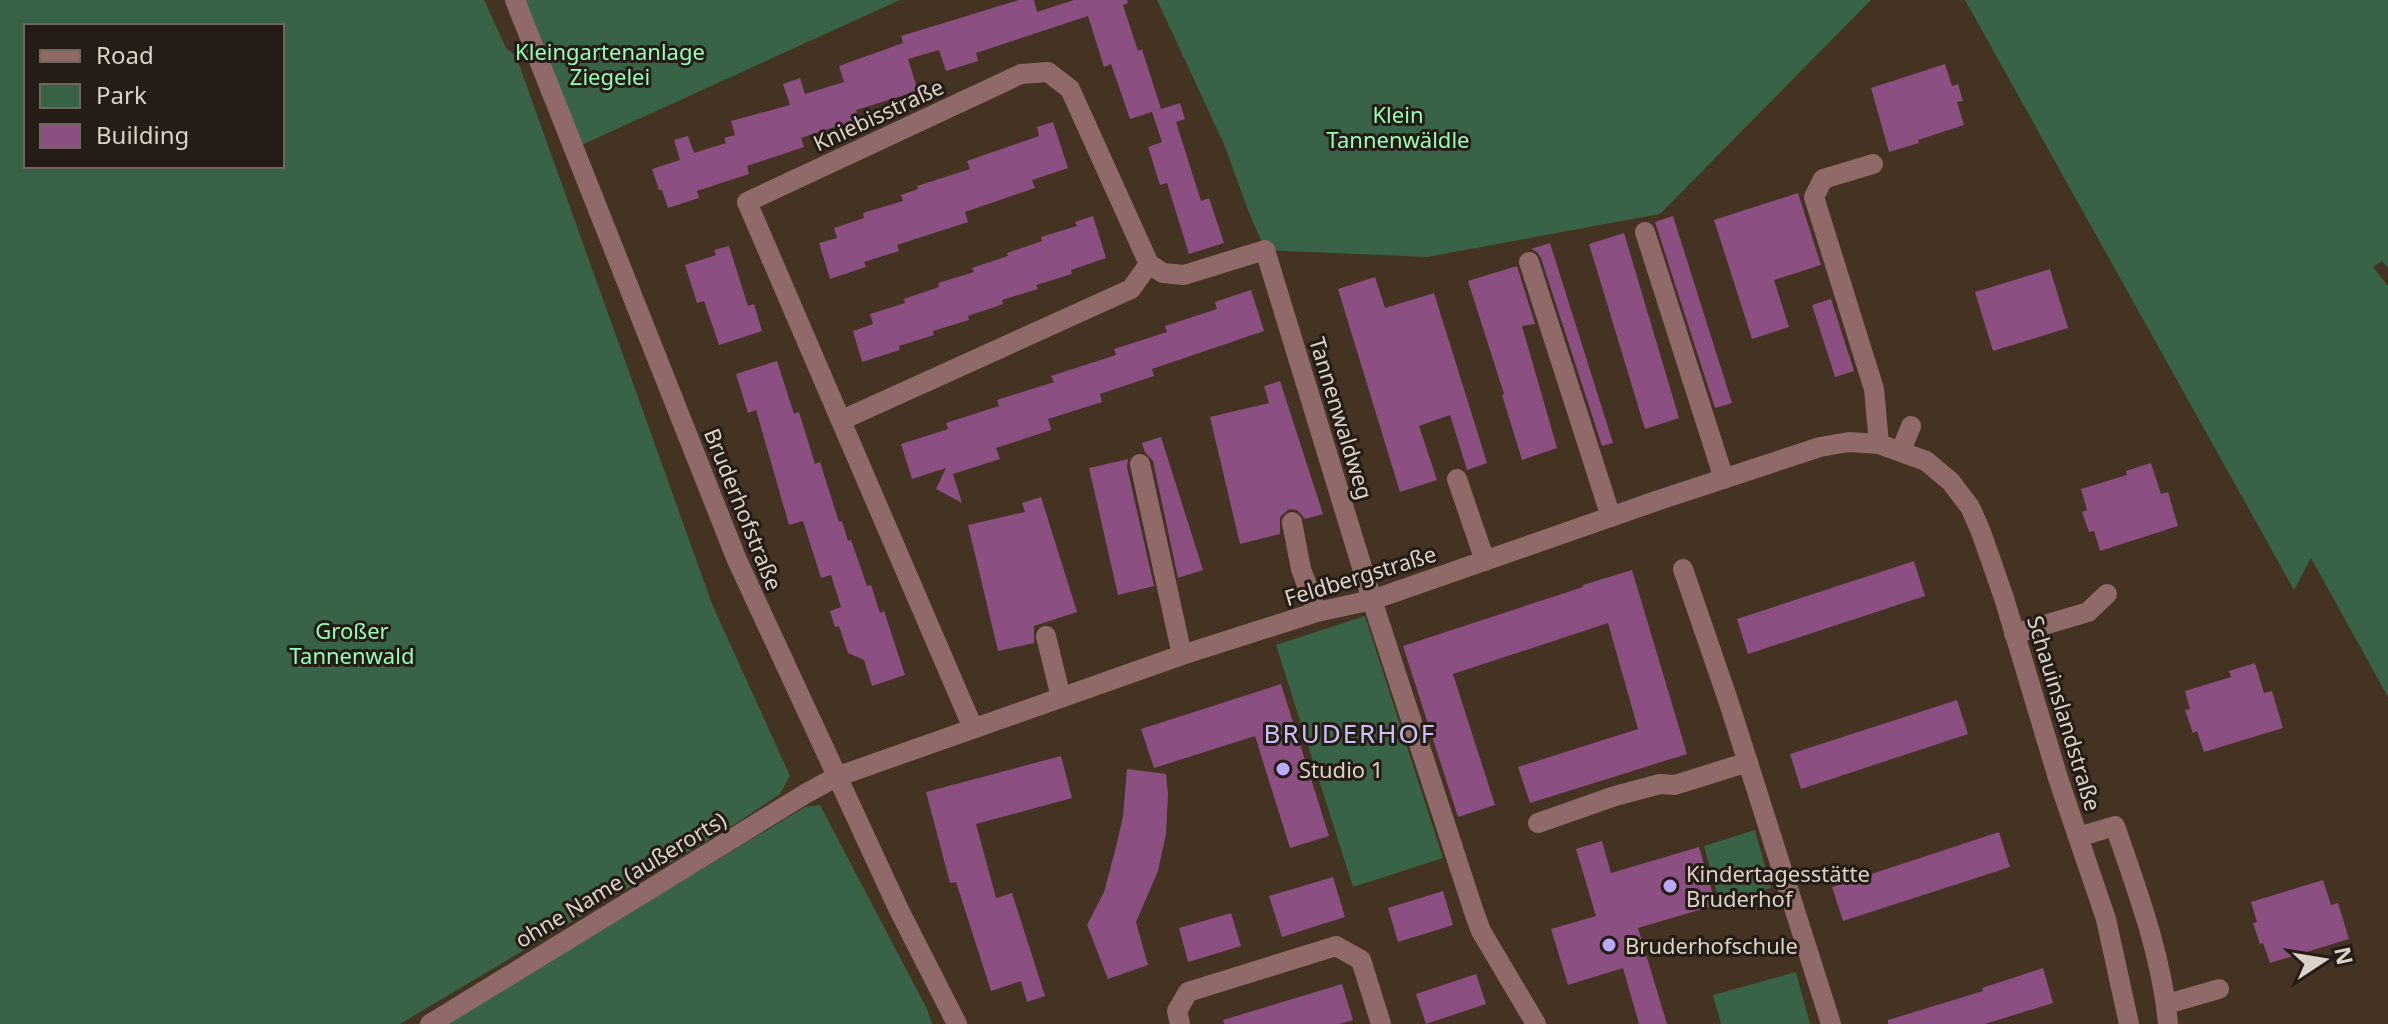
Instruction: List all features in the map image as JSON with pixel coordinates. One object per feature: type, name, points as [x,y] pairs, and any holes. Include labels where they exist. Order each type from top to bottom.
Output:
[{"type":"street","name":"Bruderhofstraße","points":[[515,0],[737,560],[899,910],[957,1024]]},
{"type":"street","name":"Kniebisstraße","points":[[973,728],[747,202],[1021,74],[1048,72],[1070,89],[1149,264]]},
{"type":"street","points":[[1873,164],[1823,179],[1814,197],[1874,389],[1879,444]]},
{"type":"street","points":[[1645,232],[1724,479]]},
{"type":"street","name":"Tannenwaldweg","points":[[1149,264],[1163,273],[1184,275],[1265,250],[1372,600],[1481,931],[1536,1024]]},
{"type":"street","points":[[1529,262],[1611,517]]},
{"type":"street","points":[[842,420],[1131,289],[1149,264]]},
{"type":"street","points":[[1901,451],[1911,426]]},
{"type":"street","name":"Feldbergstraße","points":[[836,777],[1182,655],[1317,612],[1372,600],[1820,447],[1849,442],[1879,444],[1901,451]]},
{"type":"street","name":"Schauinslandstraße","points":[[1901,451],[1926,461],[1951,482],[1970,507],[1981,532],[2106,919],[2129,1024]]},
{"type":"street","points":[[1140,464],[1182,655]]},
{"type":"street","points":[[1457,479],[1485,561]]},
{"type":"street","points":[[1292,522],[1301,569],[1317,612]]},
{"type":"street","points":[[1683,569],[1831,1024]]},
{"type":"street","points":[[2014,634],[2088,612],[2107,594]]},
{"type":"street","points":[[1046,636],[1061,698]]},
{"type":"street","points":[[1538,823],[1615,796],[1660,784],[1675,785],[1748,762]]},
{"type":"street","name":"ohne Name (außerorts)","points":[[430,1024],[836,777]]},
{"type":"street","points":[[2078,837],[2115,826],[2137,889],[2168,1014],[2219,989]]},
{"type":"street","points":[[1180,1024],[1177,1011],[1188,992],[1336,946],[1361,960],[1381,1024]]},
{"type":"green space","name":"Großer Tannenwald","points":[[0,0],[484,0],[506,48],[516,56],[712,604],[790,776],[780,794],[737,823],[400,1024],[0,1024]]},
{"type":"green space","name":"Kleingartenanlage Ziegelei","points":[[515,0],[900,0],[575,148]]},
{"type":"green space","name":"Klein Tannenwäldle","points":[[1157,0],[1871,0],[1660,214],[1427,257],[1265,250],[1224,144]]},
{"type":"green space","points":[[1965,0],[2388,0],[2388,268],[2382,261],[2373,267],[2388,286],[2388,697],[2311,558],[2294,590]]},
{"type":"green space","points":[[1365,616],[1443,858],[1353,887],[1276,645]]},
{"type":"green space","points":[[820,805],[932,1024],[449,1024],[805,807]]},
{"type":"green space","points":[[1755,830],[1771,888],[1720,904],[1704,846]]},
{"type":"green space","points":[[1796,972],[1810,1024],[1721,1024],[1713,995]]},
{"type":"building","points":[[1019,0],[1034,0],[1037,12],[1074,0],[1127,0],[1128,3],[1123,5],[1138,51],[1142,49],[1161,109],[1130,119],[1111,64],[1104,67],[1088,16],[976,53],[978,61],[946,71],[939,50],[908,59],[918,91],[856,110],[859,119],[801,138],[804,147],[747,166],[749,174],[697,191],[699,198],[668,208],[652,169],[680,160],[674,140],[688,136],[694,153],[726,143],[724,138],[735,135],[731,121],[790,105],[783,84],[800,78],[805,94],[844,82],[839,66],[903,43],[901,36]]},
{"type":"building","points":[[1945,64],[1952,86],[1958,84],[1963,101],[1957,102],[1964,125],[1889,152],[1871,88]]},
{"type":"building","points":[[1180,103],[1185,119],[1176,122],[1201,201],[1209,198],[1224,243],[1189,254],[1167,183],[1160,185],[1148,147],[1162,142],[1152,112]]},
{"type":"building","points":[[1053,122],[1068,168],[1032,180],[1035,188],[965,212],[968,222],[897,245],[899,251],[864,262],[866,267],[830,279],[819,243],[837,238],[834,228],[864,218],[863,213],[903,201],[901,195],[918,189],[917,186],[970,169],[967,161],[1039,136],[1037,127]]},
{"type":"building","points":[[1798,193],[1821,265],[1774,280],[1789,327],[1752,339],[1714,220]]},
{"type":"building","points":[[1093,216],[1106,258],[1071,270],[1072,274],[1036,285],[1038,289],[1002,300],[1003,304],[968,316],[969,320],[933,331],[934,335],[899,346],[900,350],[862,362],[853,331],[873,324],[870,314],[905,303],[904,299],[939,287],[938,283],[974,272],[972,268],[1008,256],[1007,253],[1042,241],[1041,237],[1077,226],[1075,222]]},
{"type":"building","points":[[1673,216],[1732,403],[1715,408],[1655,222]]},
{"type":"building","points":[[1624,233],[1679,418],[1645,429],[1589,244]]},
{"type":"building","points":[[1550,243],[1613,443],[1602,446],[1541,258],[1531,249]]},
{"type":"building","points":[[729,246],[748,306],[754,304],[762,331],[719,345],[704,301],[697,303],[685,265],[716,255],[714,250]]},
{"type":"building","points":[[1517,266],[1535,324],[1522,326],[1557,448],[1522,460],[1468,281]]},
{"type":"building","points":[[2050,269],[2068,328],[1993,351],[1975,292]]},
{"type":"building","points":[[1375,277],[1385,308],[1434,293],[1487,463],[1467,470],[1450,415],[1419,426],[1437,480],[1400,492],[1338,289]]},
{"type":"building","points":[[1251,290],[1264,331],[1152,369],[1154,376],[1100,394],[1102,402],[1048,419],[1051,430],[996,448],[1000,459],[953,474],[962,503],[936,489],[946,468],[912,479],[901,444],[948,429],[946,423],[999,406],[997,400],[1054,382],[1051,376],[1116,355],[1114,349],[1167,332],[1165,326],[1217,309],[1215,302]]},
{"type":"building","points":[[1831,299],[1854,371],[1835,377],[1812,305]]},
{"type":"building","points":[[777,361],[794,414],[799,412],[815,464],[820,462],[839,522],[842,521],[848,541],[851,540],[880,613],[884,611],[905,675],[872,686],[864,660],[848,653],[839,626],[835,627],[830,611],[841,607],[831,575],[821,578],[803,521],[789,525],[756,410],[748,413],[736,374]]},
{"type":"building","points":[[1280,381],[1323,514],[1305,519],[1297,510],[1289,509],[1280,517],[1280,534],[1240,544],[1210,417],[1269,403],[1264,386]]},
{"type":"building","points":[[1161,437],[1203,570],[1178,578],[1153,461],[1142,443]]},
{"type":"building","points":[[1128,459],[1127,467],[1154,586],[1118,595],[1089,468]]},
{"type":"building","points":[[2151,463],[2161,494],[2168,492],[2178,526],[2100,551],[2094,531],[2089,532],[2082,512],[2087,510],[2081,489],[2127,475],[2126,471]]},
{"type":"building","points":[[1041,497],[1077,612],[1034,626],[1034,643],[998,651],[968,525],[1025,512],[1022,503]]},
{"type":"building","points":[[1914,561],[1925,596],[1748,654],[1737,619]]},
{"type":"building","points":[[1632,570],[1687,754],[1530,803],[1518,767],[1638,729],[1608,623],[1453,674],[1495,805],[1458,817],[1403,646]]},
{"type":"building","points":[[2255,663],[2264,693],[2272,691],[2283,728],[2204,752],[2185,710],[2190,709],[2185,691],[2231,677],[2229,671]]},
{"type":"building","points":[[1281,684],[1329,836],[1290,848],[1255,736],[1154,768],[1141,729]]},
{"type":"building","points":[[1957,700],[1968,734],[1801,789],[1790,754]]},
{"type":"building","points":[[1061,756],[1072,798],[976,824],[996,898],[1012,893],[1045,996],[1027,1002],[1021,981],[991,991],[956,882],[950,883],[926,792]]},
{"type":"building","points":[[1127,769],[1166,774],[1166,834],[1158,871],[1136,922],[1148,965],[1108,979],[1087,925],[1104,892],[1117,843]]},
{"type":"building","points":[[1999,832],[2010,867],[1843,921],[1832,887]]},
{"type":"building","points":[[1602,841],[1611,873],[1699,847],[1716,905],[1638,928],[1667,1024],[1639,1024],[1623,968],[1568,985],[1551,929],[1596,916],[1576,849]]},
{"type":"building","points":[[1333,877],[1345,917],[1282,937],[1269,896]]},
{"type":"building","points":[[2323,880],[2331,905],[2338,903],[2349,939],[2270,963],[2253,923],[2257,922],[2251,902]]},
{"type":"building","points":[[1443,891],[1453,925],[1398,942],[1388,908]]},
{"type":"building","points":[[1231,913],[1241,946],[1188,962],[1179,928]]},
{"type":"building","points":[[2043,968],[2053,1003],[1985,1024],[1888,1024],[1888,1020],[1983,991],[1982,988]]},
{"type":"building","points":[[1476,974],[1486,1004],[1426,1024],[1416,994]]},
{"type":"building","points":[[1342,984],[1353,1020],[1340,1024],[1224,1024],[1223,1020]]},
{"type":"place","name":"Studio 1","points":[[1283,769]]},
{"type":"place","name":"Kindertagesstätte Bruderhof","points":[[1670,886]]},
{"type":"place","name":"Bruderhofschule","points":[[1609,945]]},
{"type":"district","name":"BRUDERHOF","points":[[1350,733]]}]
